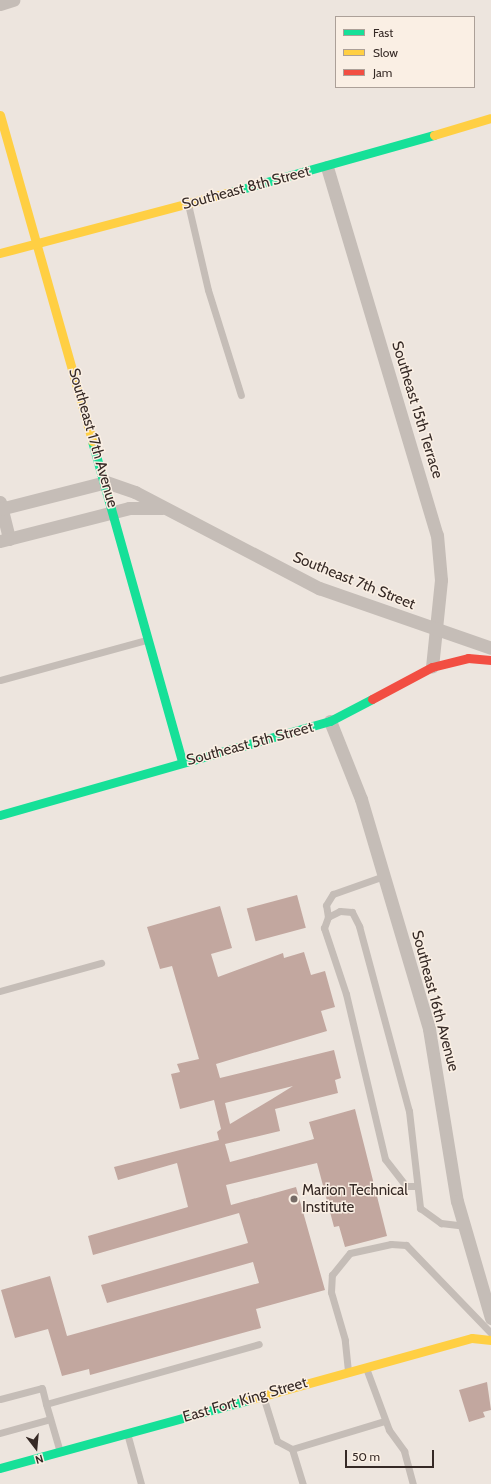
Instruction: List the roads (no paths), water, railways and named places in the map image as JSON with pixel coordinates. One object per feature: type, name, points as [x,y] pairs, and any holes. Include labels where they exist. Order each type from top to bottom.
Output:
[{"type":"street","points":[[0,4],[13,0]]},
{"type":"street","name":"Southeast 17th Avenue","points":[[0,115],[2,130],[38,242],[106,482],[182,762]]},
{"type":"street","name":"Southeast 8th Street","points":[[0,253],[327,167],[491,118]]},
{"type":"street","name":"Southeast 15th Terrace","points":[[327,167],[437,535],[441,580],[433,628],[432,667]]},
{"type":"street","points":[[4,540],[1,506],[106,482]]},
{"type":"street","name":"Southeast 7th Street","points":[[106,482],[168,508],[248,554],[319,588],[491,648]]},
{"type":"street","name":"Southeast 7th Street","points":[[4,540],[113,511],[139,506],[168,508]]},
{"type":"street","name":"Southeast 5th Street","points":[[0,815],[330,721],[432,667],[468,658],[491,660]]},
{"type":"street","name":"Southeast 16th Avenue","points":[[330,721],[361,799],[429,1028],[438,1072],[445,1143],[464,1226],[491,1318]]},
{"type":"street","name":"East Fort King Street","points":[[0,1468],[472,1338],[491,1340]]},
{"type":"lane","points":[[188,203],[208,290],[241,395]]},
{"type":"lane","points":[[0,680],[148,639]]},
{"type":"lane","points":[[384,876],[333,894],[326,905],[328,917],[324,928],[346,994],[385,1159],[406,1186],[416,1186]]},
{"type":"lane","points":[[328,917],[340,911],[352,912],[360,926],[409,1111],[416,1186],[420,1208],[441,1223],[464,1226]]},
{"type":"lane","points":[[0,991],[101,963]]},
{"type":"lane","points":[[348,1372],[345,1340],[332,1292],[332,1275],[350,1253],[391,1244],[406,1245],[491,1333]]},
{"type":"lane","points":[[46,1404],[259,1344]]},
{"type":"lane","points":[[366,1366],[385,1421],[404,1451],[413,1484]]},
{"type":"lane","points":[[0,1399],[42,1388],[60,1452]]},
{"type":"lane","points":[[263,1396],[277,1441],[292,1449],[303,1484]]},
{"type":"lane","points":[[0,1433],[50,1419]]},
{"type":"lane","points":[[292,1449],[385,1421]]},
{"type":"lane","points":[[127,1433],[141,1484]]},
{"type":"place","name":"Marion Technical Institute","points":[[294,1199]]}]
